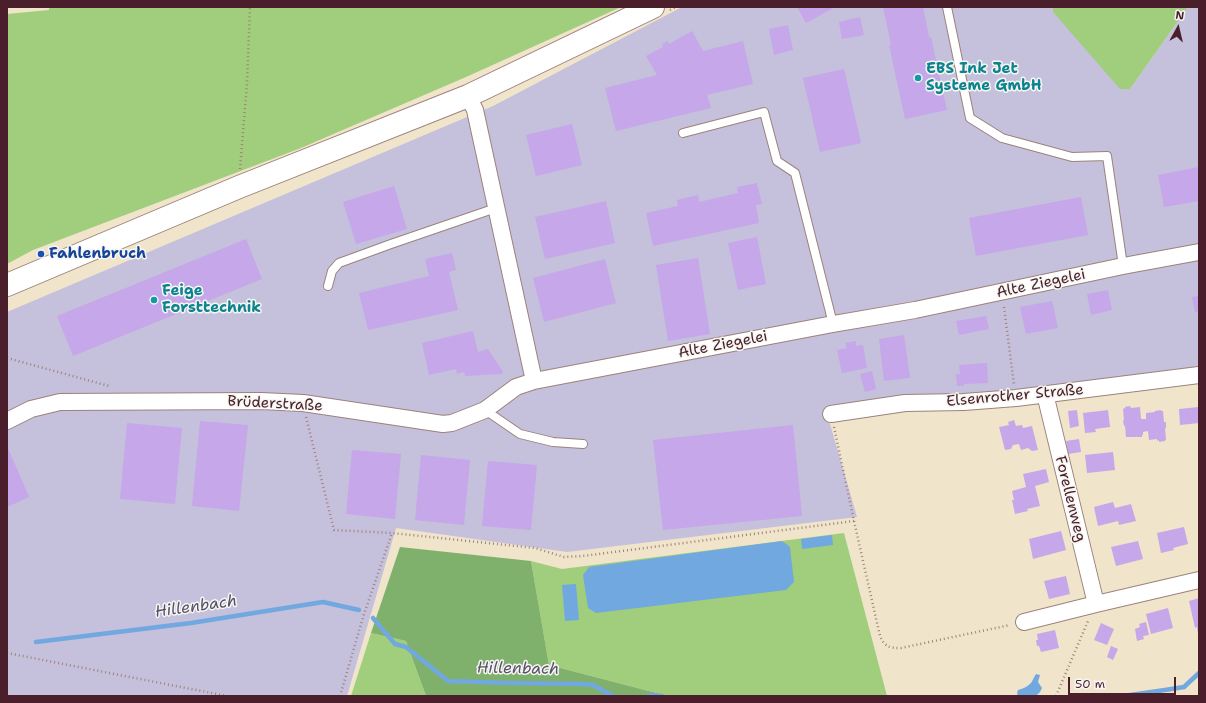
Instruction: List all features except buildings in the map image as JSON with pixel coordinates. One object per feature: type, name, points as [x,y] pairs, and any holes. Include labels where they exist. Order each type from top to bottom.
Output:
[{"type":"main road","points":[[7,285],[238,187],[468,96],[653,7]]},
{"type":"street","points":[[468,96],[475,110],[534,381]]},
{"type":"street","name":"Alte Ziegelei","points":[[534,381],[833,324],[915,310],[1123,266],[1199,252]]},
{"type":"street","name":"Elsenrother Straße","points":[[831,414],[905,403],[964,402],[1016,398],[1199,375]]},
{"type":"street","name":"Brüderstraße","points":[[7,421],[31,409],[60,402],[261,401],[303,403],[443,424],[452,424],[485,410],[516,387],[534,381]]},
{"type":"street","name":"Forellenweg","points":[[1045,394],[1096,604]]},
{"type":"street","points":[[1024,622],[1199,580]]},
{"type":"lane","points":[[947,7],[970,118],[1002,138],[1072,157],[1107,156],[1123,266]]},
{"type":"lane","points":[[683,133],[764,112],[778,161],[795,173],[833,324]]},
{"type":"lane","points":[[328,286],[332,270],[339,263],[496,208]]},
{"type":"lane","points":[[485,410],[520,434],[553,442],[583,444]]},
{"type":"path","points":[[238,187],[247,83],[250,7]]},
{"type":"path","points":[[1002,292],[1016,398]]},
{"type":"path","points":[[7,358],[114,387]]},
{"type":"path","points":[[303,403],[334,530],[392,533],[535,548],[564,557],[583,556],[854,521]]},
{"type":"path","points":[[831,414],[880,636],[887,646],[901,648],[1024,622]]},
{"type":"path","points":[[340,696],[364,614],[392,533]]},
{"type":"path","points":[[1056,696],[1096,604]]},
{"type":"path","points":[[7,653],[227,696]]},
{"type":"shaded area","points":[[682,7],[1053,7],[1053,12],[1130,89],[1188,7],[1199,7],[1199,369],[826,410],[857,517],[567,552],[396,528],[347,696],[7,696],[7,312],[493,106]]},
{"type":"green space","points":[[49,7],[621,7],[466,77],[301,148],[33,250],[7,264],[7,14],[49,10]]},
{"type":"green space","points":[[1053,7],[1188,7],[1130,89],[1120,89],[1053,12]]},
{"type":"green space","points":[[844,533],[887,696],[668,696],[549,665],[531,561],[562,569]]},
{"type":"green space","points":[[400,547],[531,561],[549,665],[668,696],[426,696],[406,641],[371,633]]},
{"type":"green space","points":[[371,633],[406,641],[426,696],[351,696]]},
{"type":"water","points":[[832,535],[833,545],[802,549],[801,539]]},
{"type":"water","points":[[782,541],[790,547],[794,582],[786,590],[596,613],[588,608],[583,575],[589,567]]},
{"type":"water","points":[[576,584],[579,620],[565,621],[562,585]]},
{"type":"water","points":[[1036,674],[1040,675],[1038,682],[1042,688],[1040,692],[1036,696],[1018,696],[1018,690],[1031,683]]},
{"type":"waterway","name":"Hillenbach","points":[[36,642],[191,623],[323,602],[359,610]]},
{"type":"waterway","name":"Hillenbach","points":[[373,618],[395,644],[406,647],[448,681],[584,684],[593,685],[613,696]]},
{"type":"waterway","name":"Hillenbach","points":[[1123,696],[1184,687],[1199,673]]},
{"type":"waterway","name":"Hillenbach","points":[[649,696],[662,696]]},
{"type":"place","name":"EBS Ink Jet Systeme GmbH","points":[[918,78]]},
{"type":"place","name":"Fahlenbruch","points":[[41,254]]},
{"type":"place","name":"Feige Forsttechnik","points":[[154,300]]}]
